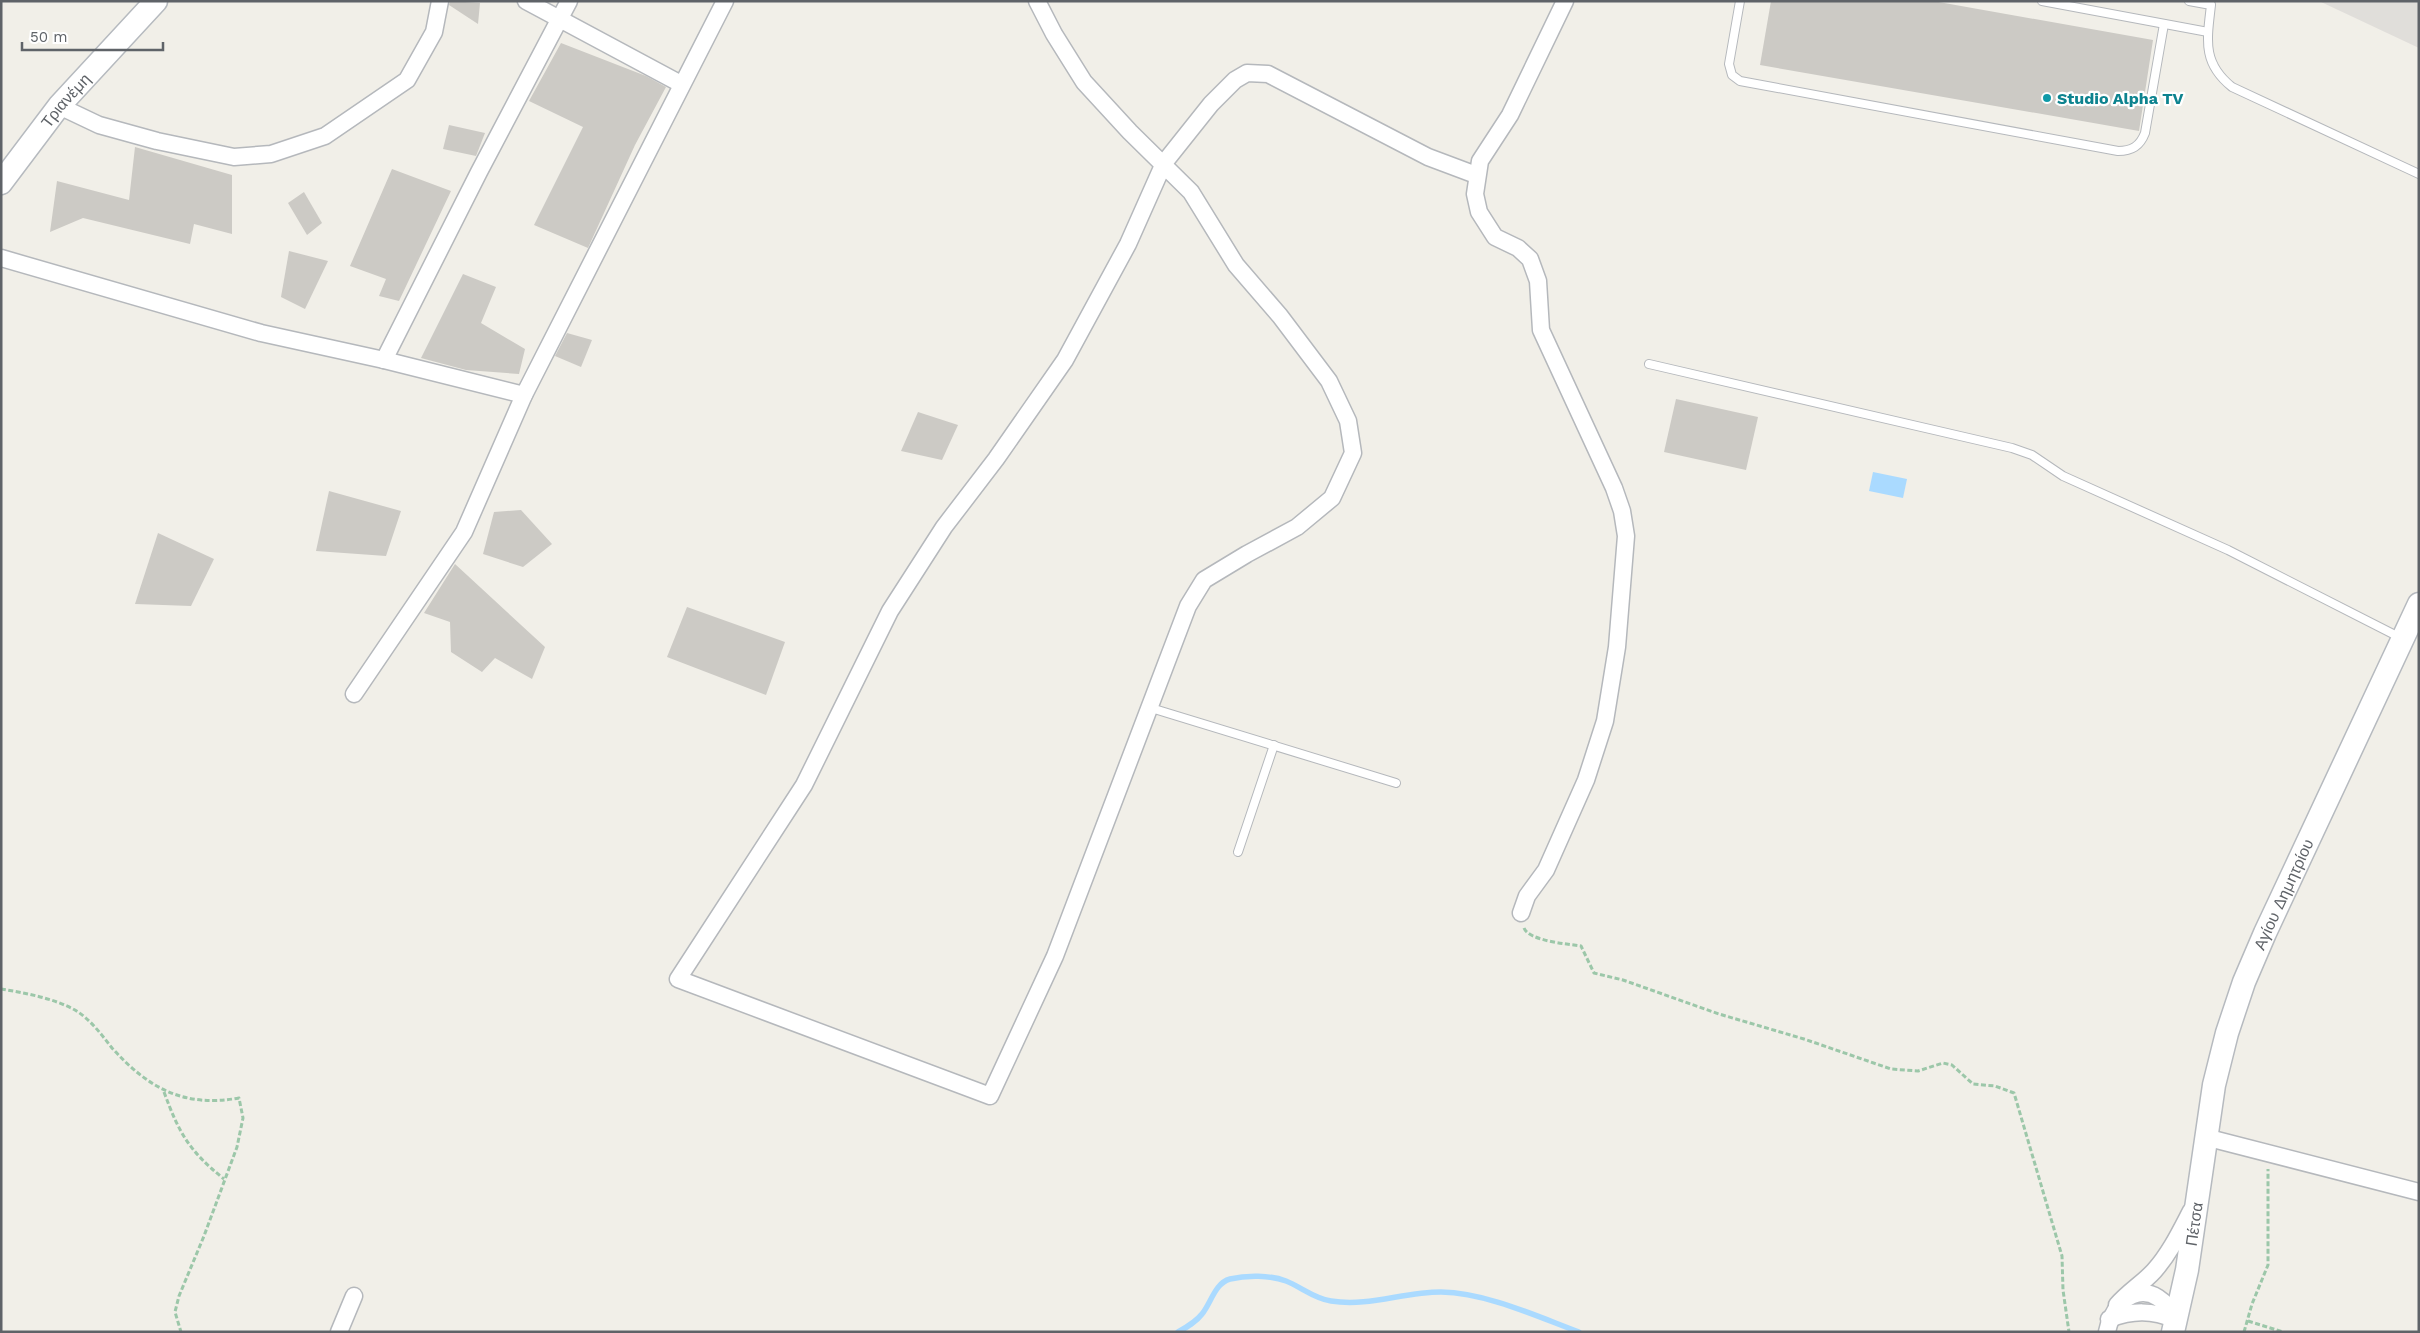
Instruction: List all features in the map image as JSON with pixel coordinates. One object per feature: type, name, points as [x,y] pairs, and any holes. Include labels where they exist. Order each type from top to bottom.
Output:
[{"type":"main road","name":"Τριανέμη","points":[[1,183],[59,106],[156,1]]},
{"type":"main road","name":"Αγίου Δημητρίου","points":[[2197,1201],[2214,1085],[2227,1033],[2244,982],[2419,604]]},
{"type":"main road","name":"Πέτσα","points":[[2174,1326],[2187,1270],[2197,1201]]},
{"type":"street","points":[[59,106],[99,125],[157,141],[234,157],[271,154],[325,136],[407,80],[434,32],[440,1]]},
{"type":"street","points":[[526,1],[558,20],[681,84]]},
{"type":"street","points":[[384,360],[569,1]]},
{"type":"street","points":[[354,694],[464,532],[524,395],[725,1]]},
{"type":"street","points":[[1037,1],[1054,34],[1084,82],[1130,132],[1164,163],[1191,192],[1236,265],[1280,316],[1329,382],[1348,421],[1353,453],[1332,498],[1297,527],[1204,580],[1188,606],[1151,708],[1055,956],[990,1096],[678,978],[804,785],[890,610],[944,527],[996,459],[1065,360],[1128,244],[1164,163],[1211,104],[1235,80],[1247,73],[1268,74],[1436,162],[1476,175]]},
{"type":"street","points":[[1520,913],[1527,896],[1546,870],[1586,780],[1605,721],[1617,647],[1626,536],[1622,511],[1614,488],[1541,330],[1538,281],[1530,259],[1518,248],[1494,237],[1479,212],[1475,194],[1476,175],[1480,161],[1510,114],[1565,1]]},
{"type":"street","points":[[1,258],[261,333],[384,360],[524,395]]},
{"type":"street","points":[[2205,1138],[2419,1192]]},
{"type":"street","name":"Πέτσα","points":[[2111,1318],[2128,1292],[2154,1272],[2168,1254],[2197,1201]]},
{"type":"street","points":[[339,1332],[354,1296]]},
{"type":"street","name":"Πέτσα","points":[[2111,1318],[2136,1312],[2150,1312],[2174,1326]]},
{"type":"lane","points":[[1740,1],[1729,64],[1732,75],[1740,81],[2118,151],[2132,149],[2138,145],[2145,133],[2164,24]]},
{"type":"lane","points":[[2042,1],[2208,32]]},
{"type":"lane","points":[[2189,1],[2212,3],[2208,32],[2208,47],[2212,64],[2223,79],[2232,87],[2419,174]]},
{"type":"lane","points":[[1649,364],[2012,448],[2032,455],[2063,476],[2228,550],[2402,639]]},
{"type":"lane","points":[[1151,708],[1396,783]]},
{"type":"lane","points":[[1238,852],[1274,745]]},
{"type":"path","points":[[1520,913],[1520,921],[1525,932],[1534,937],[1582,946],[1594,973],[1623,980],[1719,1014],[1804,1039],[1891,1069],[1918,1072],[1942,1063],[1952,1065],[1973,1084],[1995,1086],[2014,1093],[2062,1256],[2063,1290],[2069,1332]]},
{"type":"path","points":[[1,989],[50,1000],[75,1010],[93,1024],[133,1071],[164,1092],[207,1101],[239,1098],[243,1118],[242,1130],[204,1236],[179,1296],[175,1312],[182,1332]]},
{"type":"path","points":[[164,1092],[180,1133],[193,1152],[224,1179]]},
{"type":"path","points":[[2244,1332],[2252,1304],[2268,1264],[2268,1153]]},
{"type":"path","points":[[2248,1321],[2283,1332]]},
{"type":"shaded area","points":[[2319,1],[2419,1],[2419,48]]},
{"type":"water","points":[[1873,472],[1907,479],[1903,498],[1869,491]]},
{"type":"building","points":[[450,1],[480,3],[478,24],[449,5]]},
{"type":"building","name":"Studio Alpha TV","points":[[1771,1],[1933,1],[2153,40],[2139,131],[1760,65]]},
{"type":"building","points":[[561,43],[646,76],[666,87],[635,145],[588,248],[534,225],[583,127],[529,101]]},
{"type":"building","points":[[449,125],[485,133],[476,156],[443,149]]},
{"type":"building","points":[[135,147],[232,175],[232,234],[194,224],[190,244],[83,218],[50,232],[57,181],[129,200]]},
{"type":"building","points":[[392,169],[451,191],[399,301],[379,296],[386,279],[350,266]]},
{"type":"building","points":[[304,192],[322,223],[307,235],[288,203]]},
{"type":"building","points":[[289,251],[328,261],[305,309],[281,297]]},
{"type":"building","points":[[463,274],[496,287],[481,323],[525,349],[519,374],[466,370],[421,358]]},
{"type":"building","points":[[567,333],[592,340],[581,367],[555,356]]},
{"type":"building","points":[[1676,399],[1758,417],[1746,470],[1664,452]]},
{"type":"building","points":[[918,412],[958,425],[942,460],[901,451]]},
{"type":"building","points":[[329,491],[401,511],[386,556],[316,551]]},
{"type":"building","points":[[521,510],[552,544],[523,567],[483,554],[494,512]]},
{"type":"building","points":[[158,533],[214,559],[191,606],[135,604]]},
{"type":"building","points":[[455,564],[545,647],[532,679],[495,658],[482,672],[451,652],[450,622],[424,613]]},
{"type":"building","points":[[687,607],[785,642],[766,695],[667,657]]},
{"type":"waterway","points":[[1178,1332],[1200,1317],[1217,1289],[1225,1281],[1251,1276],[1280,1279],[1319,1298],[1331,1301],[1372,1301],[1413,1294],[1441,1292],[1476,1296],[1511,1306],[1579,1332]]},
{"type":"place","name":"Studio Alpha TV","points":[[2047,98]]}]
